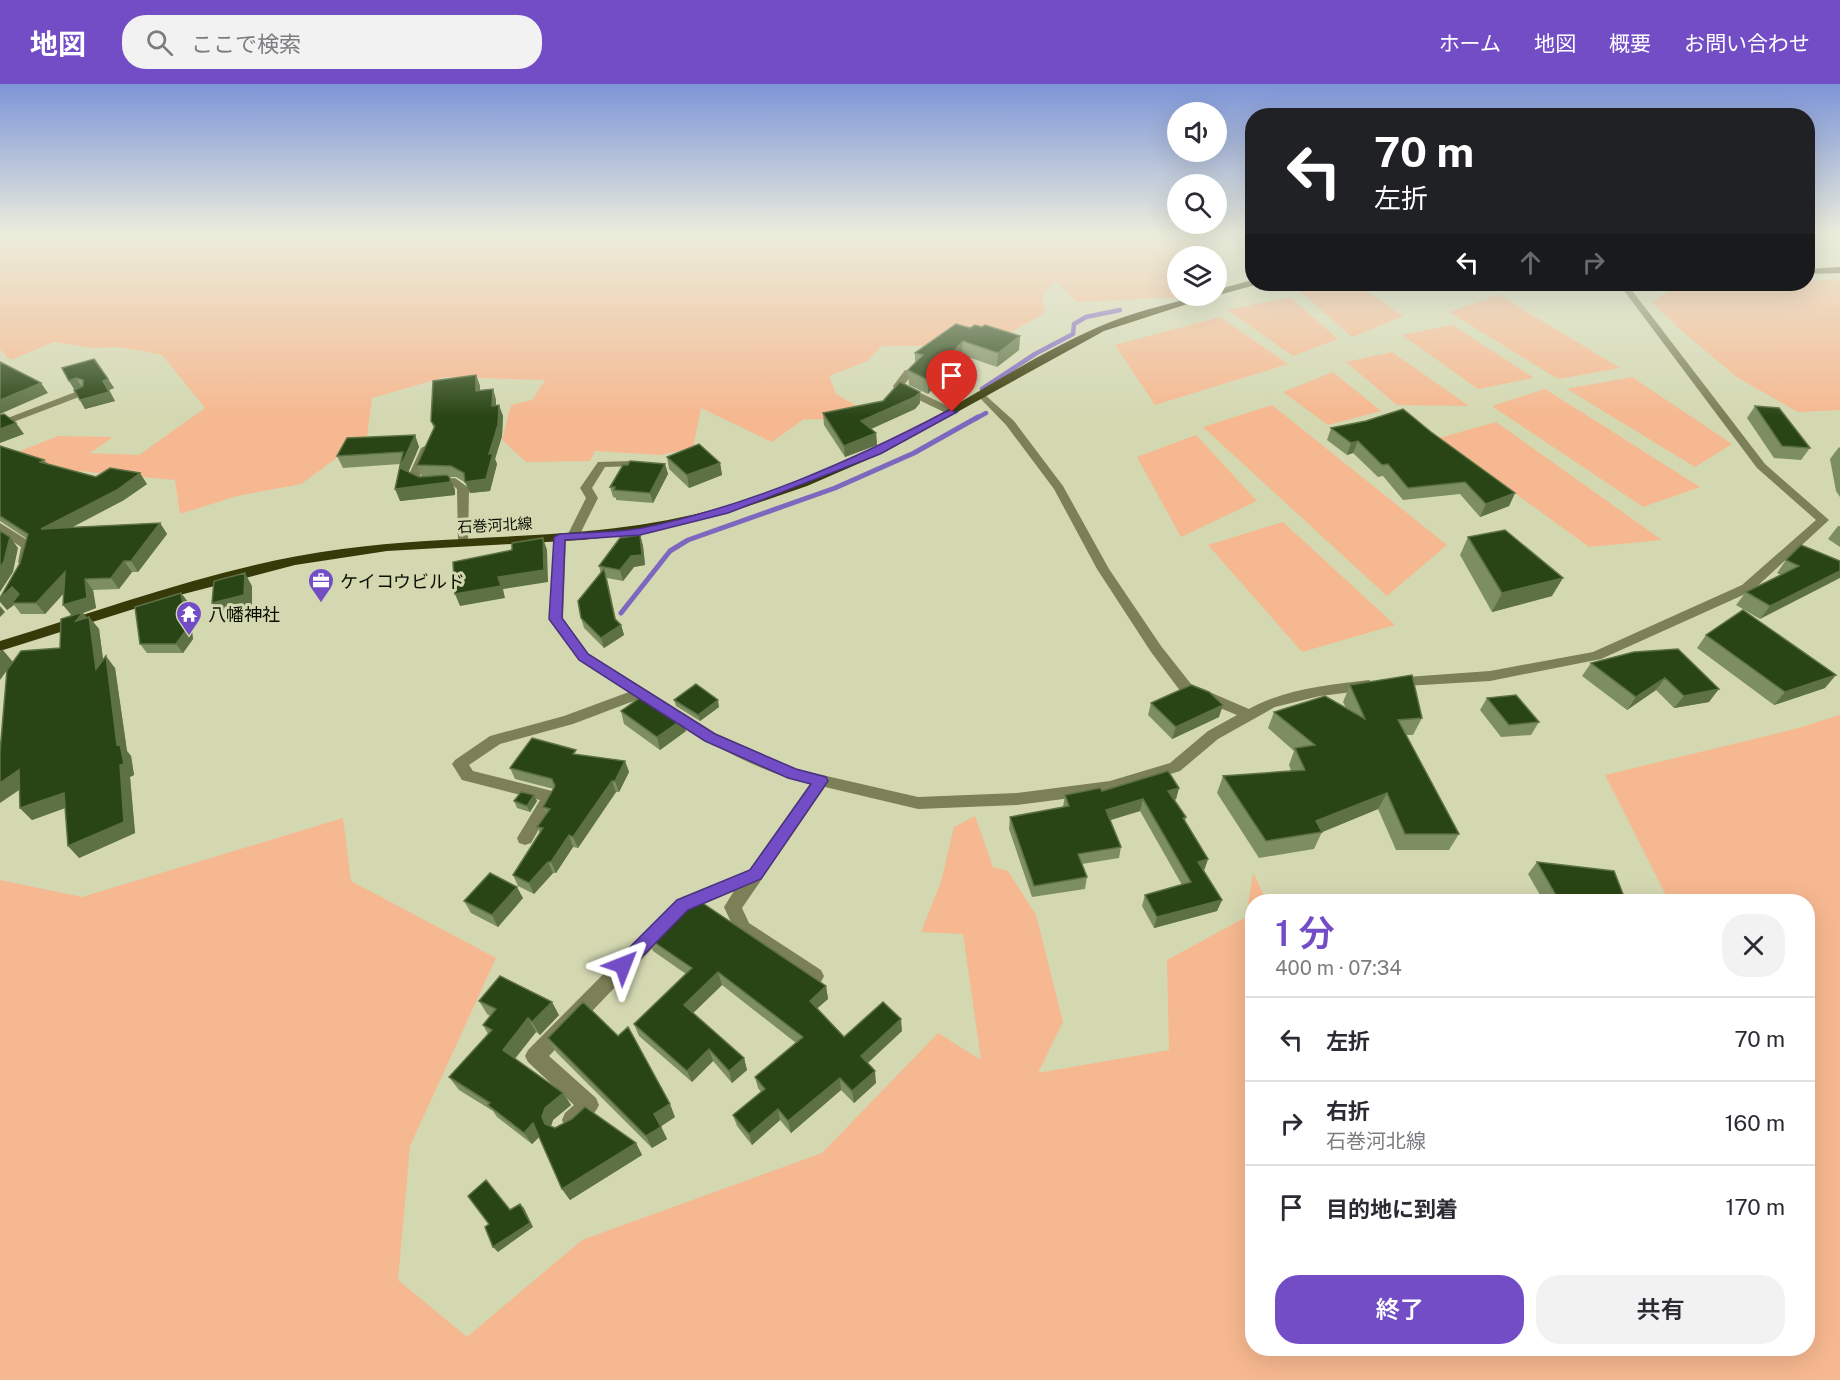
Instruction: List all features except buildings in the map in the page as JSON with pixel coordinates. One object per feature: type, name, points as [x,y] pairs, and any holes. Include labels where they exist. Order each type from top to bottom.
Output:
[{"type":"main road","name":"石巻河北線","points":[[0,646],[228,576],[338,553],[464,542],[640,531],[724,511],[877,452],[983,396],[1089,335],[1173,306]]},
{"type":"street","points":[[633,464],[602,464],[586,488],[592,498],[566,537],[556,619],[584,657],[710,737],[793,774],[821,781],[918,802],[1017,799],[1110,787],[1175,767],[1214,735],[1271,704],[1320,691],[1490,676],[1596,656],[1747,588],[1823,520],[1761,465],[1631,294]]},
{"type":"street","points":[[909,372],[898,386],[952,412]]},
{"type":"street","points":[[0,424],[21,418],[62,398],[83,393]]},
{"type":"street","points":[[983,396],[1010,423],[1059,488],[1103,569],[1156,650],[1186,688],[1250,715]]},
{"type":"street","points":[[432,436],[413,479],[424,484],[454,482],[463,488],[464,542]]},
{"type":"street","points":[[0,526],[28,546],[21,573]]},
{"type":"street","points":[[525,838],[550,796],[468,776],[460,764],[495,741],[568,720],[641,693]]},
{"type":"street","points":[[814,976],[742,928],[733,907],[821,781]]},
{"type":"street","points":[[562,1128],[589,1106],[535,1056],[683,905],[755,875]]},
{"type":"shaded area","points":[[0,294],[1043,294],[1045,313],[1006,335],[937,346],[882,346],[867,361],[829,376],[836,394],[862,409],[848,420],[804,419],[772,442],[701,408],[693,448],[661,455],[595,451],[590,461],[526,462],[502,440],[511,405],[532,400],[545,380],[445,377],[372,398],[367,436],[301,484],[237,496],[180,514],[175,480],[67,470],[13,454],[58,436],[113,437],[90,453],[139,455],[205,408],[162,355],[120,347],[91,348],[54,342],[10,360],[0,349]]},
{"type":"shaded area","points":[[1069,294],[1167,294],[1167,298],[1077,302]]},
{"type":"shaded area","points":[[1303,294],[1371,294],[1403,316],[1352,337]]},
{"type":"shaded area","points":[[1664,294],[1840,294],[1840,410],[1798,412],[1738,378],[1683,332],[1652,302]]},
{"type":"shaded area","points":[[1499,295],[1620,368],[1558,379],[1449,312]]},
{"type":"shaded area","points":[[1290,297],[1338,339],[1293,356],[1227,310]]},
{"type":"shaded area","points":[[1220,317],[1288,364],[1155,405],[1115,345]]},
{"type":"shaded area","points":[[1452,325],[1534,378],[1478,389],[1402,335]]},
{"type":"shaded area","points":[[1392,352],[1469,406],[1397,405],[1346,362]]},
{"type":"shaded area","points":[[1333,372],[1381,411],[1328,425],[1283,392]]},
{"type":"shaded area","points":[[1632,377],[1732,444],[1695,467],[1567,389]]},
{"type":"shaded area","points":[[1545,389],[1700,487],[1643,507],[1492,406]]},
{"type":"shaded area","points":[[1272,405],[1447,545],[1387,596],[1203,427]]},
{"type":"shaded area","points":[[1496,422],[1662,540],[1589,547],[1439,438]]},
{"type":"shaded area","points":[[1196,435],[1257,501],[1181,537],[1137,457]]},
{"type":"shaded area","points":[[1283,522],[1395,625],[1302,652],[1208,545]]},
{"type":"shaded area","points":[[1840,715],[1840,1380],[0,1380],[0,880],[82,897],[343,818],[351,881],[496,958],[410,1146],[398,1280],[467,1337],[582,1240],[822,1153],[938,1033],[981,1060],[963,934],[921,932],[941,882],[954,827],[975,816],[993,867],[1008,871],[1036,915],[1063,1022],[1038,1073],[1169,1050],[1167,960],[1245,918],[1245,1356],[1815,1356],[1815,894],[1665,894],[1605,775],[1795,729]]},
{"type":"shaded area","points":[[1253,873],[1264,894],[1250,894]]},
{"type":"waterway","points":[[982,389],[1035,354],[1073,334],[1074,324],[1086,317],[1120,310]]},
{"type":"waterway","points":[[975,419],[986,413]]},
{"type":"waterway","points":[[621,613],[670,551],[688,540],[835,488],[914,453],[978,417]]},
{"type":"place","name":"ケイコウビルド","points":[[321,604]]},
{"type":"place","name":"八幡神社","points":[[189,637]]},
{"type":"route","points":[[623,965],[683,905],[755,875],[821,781],[793,774],[710,737],[584,657],[556,619],[560,537],[640,531],[724,511],[877,452],[952,412]]}]
